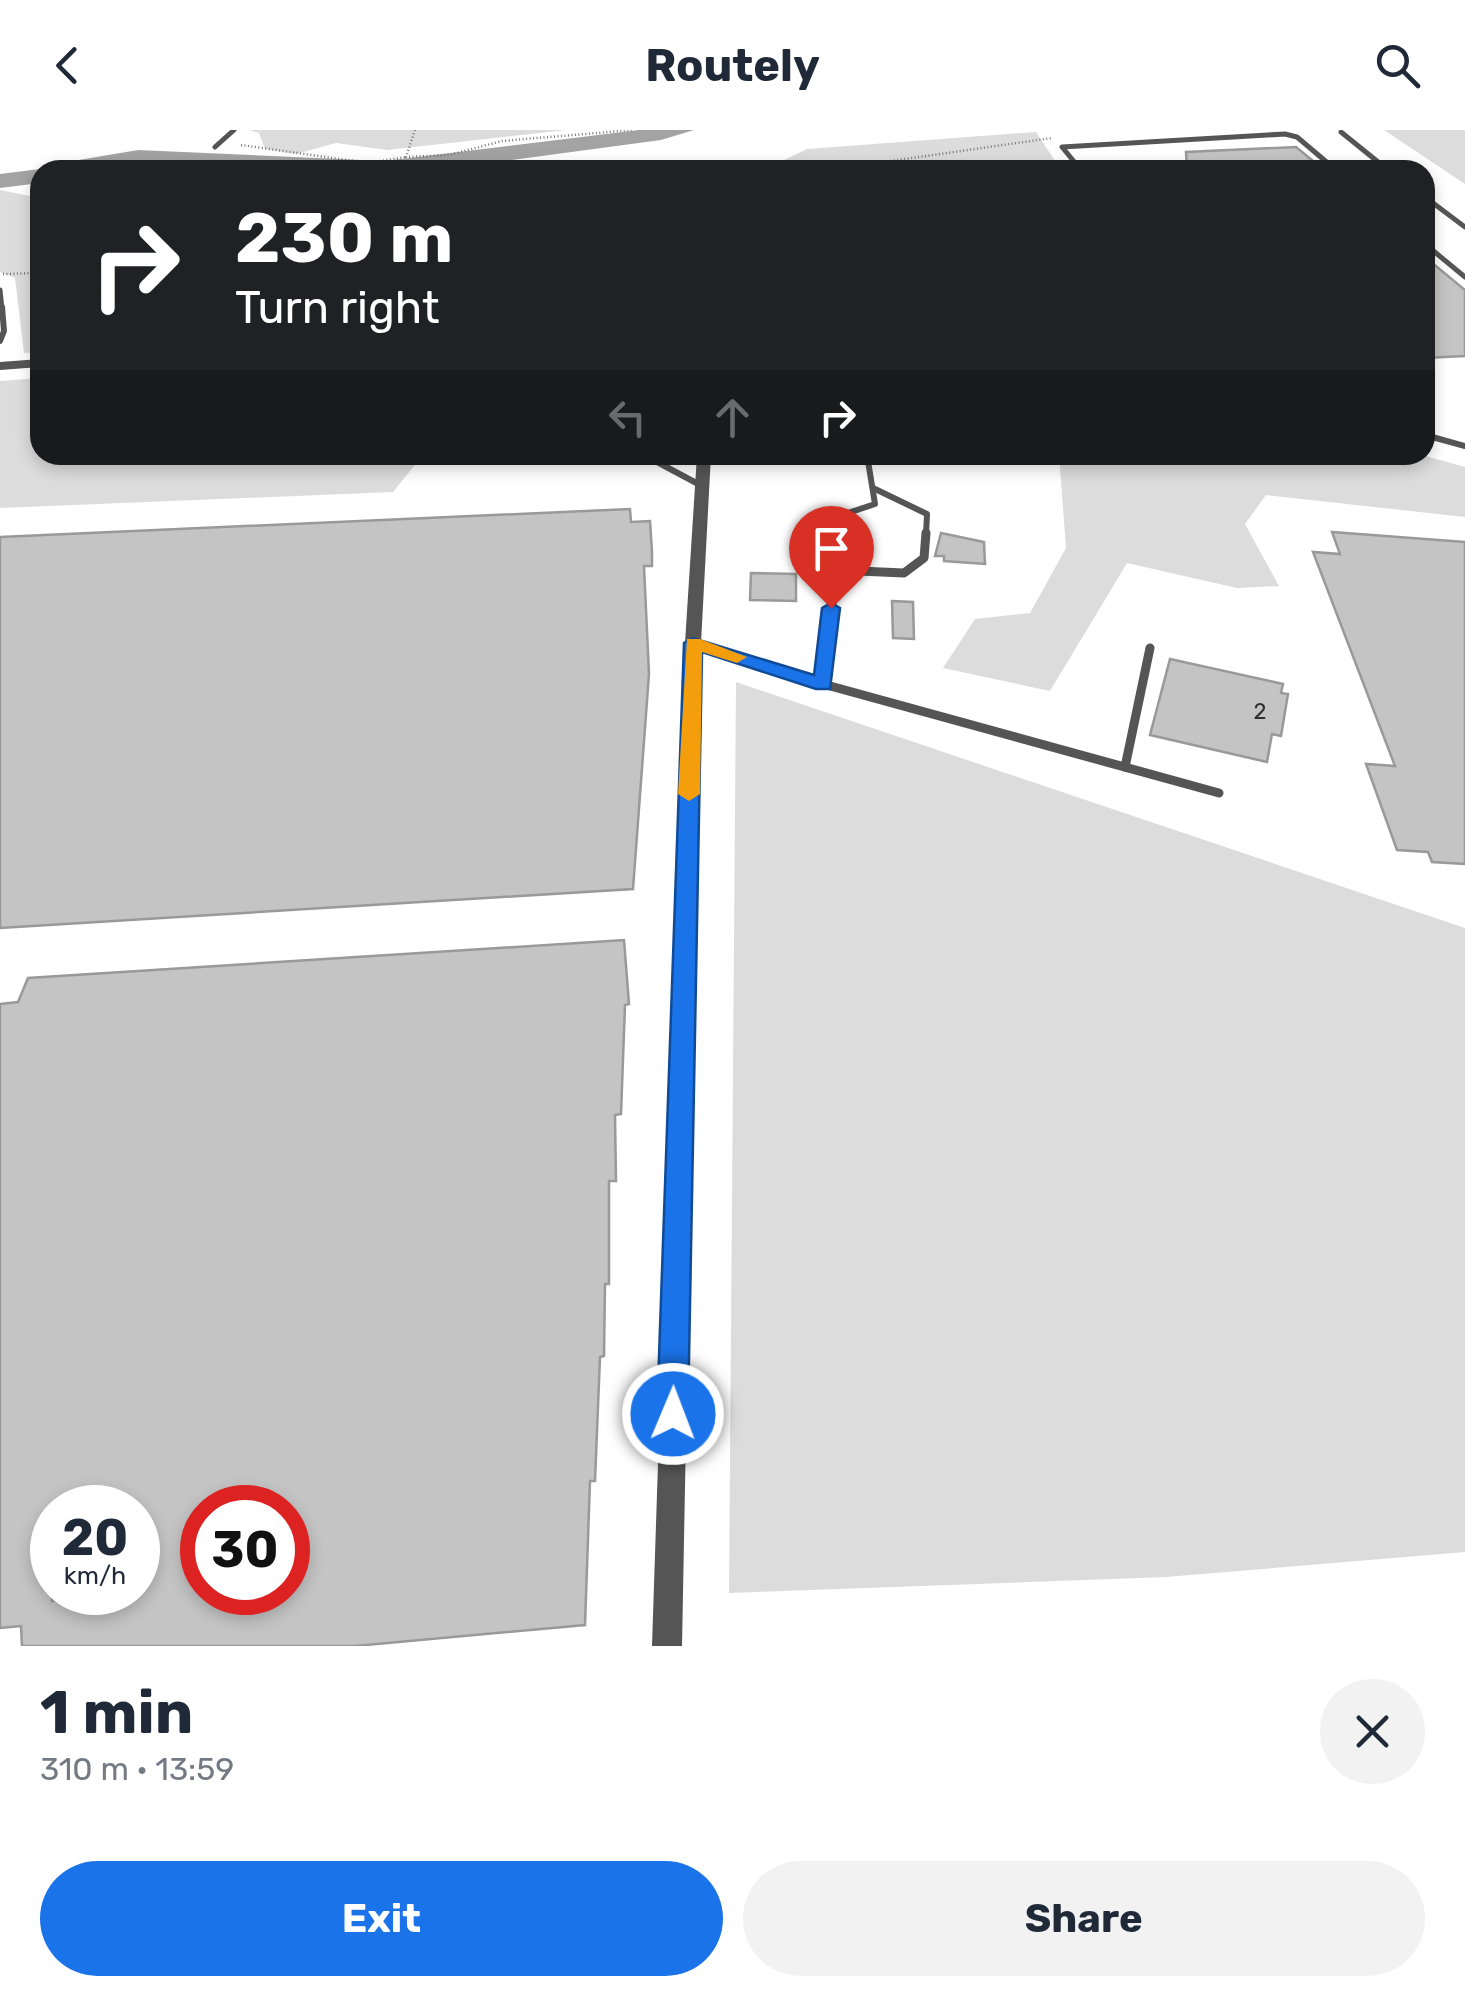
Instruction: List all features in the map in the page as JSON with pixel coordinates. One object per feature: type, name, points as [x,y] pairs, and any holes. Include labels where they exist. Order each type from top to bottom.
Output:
[{"type":"street","points":[[0,366],[30,364]]},
{"type":"street","points":[[666,1646],[693,643],[703,465]]},
{"type":"lane","points":[[216,147],[234,130]]},
{"type":"lane","points":[[1340,132],[1375,160]]},
{"type":"lane","points":[[1072,160],[1062,147],[1284,134],[1297,137],[1324,160]]},
{"type":"lane","points":[[1435,204],[1465,227]]},
{"type":"lane","points":[[1435,252],[1465,277]]},
{"type":"lane","points":[[0,290],[4,332],[0,341]]},
{"type":"lane","points":[[1435,438],[1465,446]]},
{"type":"lane","points":[[663,465],[702,486]]},
{"type":"lane","points":[[823,684],[842,515],[876,504],[869,465]]},
{"type":"lane","points":[[836,570],[904,573],[924,558],[927,514],[874,488]]},
{"type":"lane","points":[[693,643],[823,684],[1219,793]]},
{"type":"lane","points":[[1125,767],[1150,648]]},
{"type":"path","points":[[406,157],[415,130]]},
{"type":"path","points":[[387,160],[448,155],[502,141],[632,130]]},
{"type":"path","points":[[898,160],[1052,138]]},
{"type":"path","points":[[216,147],[240,145],[347,160]]},
{"type":"path","points":[[0,274],[30,272]]},
{"type":"shaded area","points":[[249,130],[566,130],[387,150],[336,143],[296,154],[265,149],[259,133]]},
{"type":"shaded area","points":[[1384,130],[1465,130],[1465,184],[1435,164],[1435,160],[1429,160]]},
{"type":"shaded area","points":[[1036,132],[1054,160],[784,160],[807,149]]},
{"type":"shaded area","points":[[0,190],[30,196],[30,353],[24,353],[15,278],[0,272]]},
{"type":"shaded area","points":[[30,379],[30,465],[415,465],[393,492],[0,508],[0,381]]},
{"type":"shaded area","points":[[1435,459],[1465,467],[1465,517],[1266,495],[1245,524],[1279,586],[1237,588],[1127,563],[1050,691],[943,668],[975,619],[1030,613],[1066,548],[1060,465],[1435,465]]},
{"type":"shaded area","points":[[736,682],[1465,928],[1465,1552],[1166,1577],[729,1593]]},
{"type":"building","points":[[1296,147],[1312,160],[1186,160],[1186,152]]},
{"type":"building","points":[[1435,265],[1465,290],[1465,356],[1435,358]]},
{"type":"building","points":[[630,509],[631,522],[650,521],[652,552],[652,566],[644,566],[649,674],[633,889],[0,928],[0,537]]},
{"type":"building","points":[[1332,532],[1465,542],[1465,864],[1432,862],[1428,852],[1397,850],[1366,764],[1395,766],[1313,552],[1340,554]]},
{"type":"building","points":[[941,533],[984,542],[985,564],[944,561],[944,556],[935,556]]},
{"type":"building","points":[[751,573],[796,574],[796,601],[750,600]]},
{"type":"building","points":[[892,601],[913,602],[914,639],[893,638]]},
{"type":"building","points":[[1170,659],[1283,684],[1281,693],[1288,694],[1281,736],[1272,734],[1267,762],[1150,735]]},
{"type":"building","points":[[624,940],[629,1004],[625,1005],[621,1114],[615,1115],[616,1181],[609,1181],[609,1284],[605,1284],[595,1481],[590,1481],[585,1625],[355,1646],[22,1646],[21,1626],[0,1628],[0,1004],[18,1002],[28,978]]},
{"type":"waterway","points":[[456,160],[683,130]]},
{"type":"waterway","points":[[110,160],[176,156],[251,160]]},
{"type":"waterway","points":[[0,181],[30,177]]},
{"type":"slow traffic","points":[[689,794],[693,643],[737,657]]},
{"type":"route","points":[[673,1414],[693,643],[823,684],[831,608]]}]
